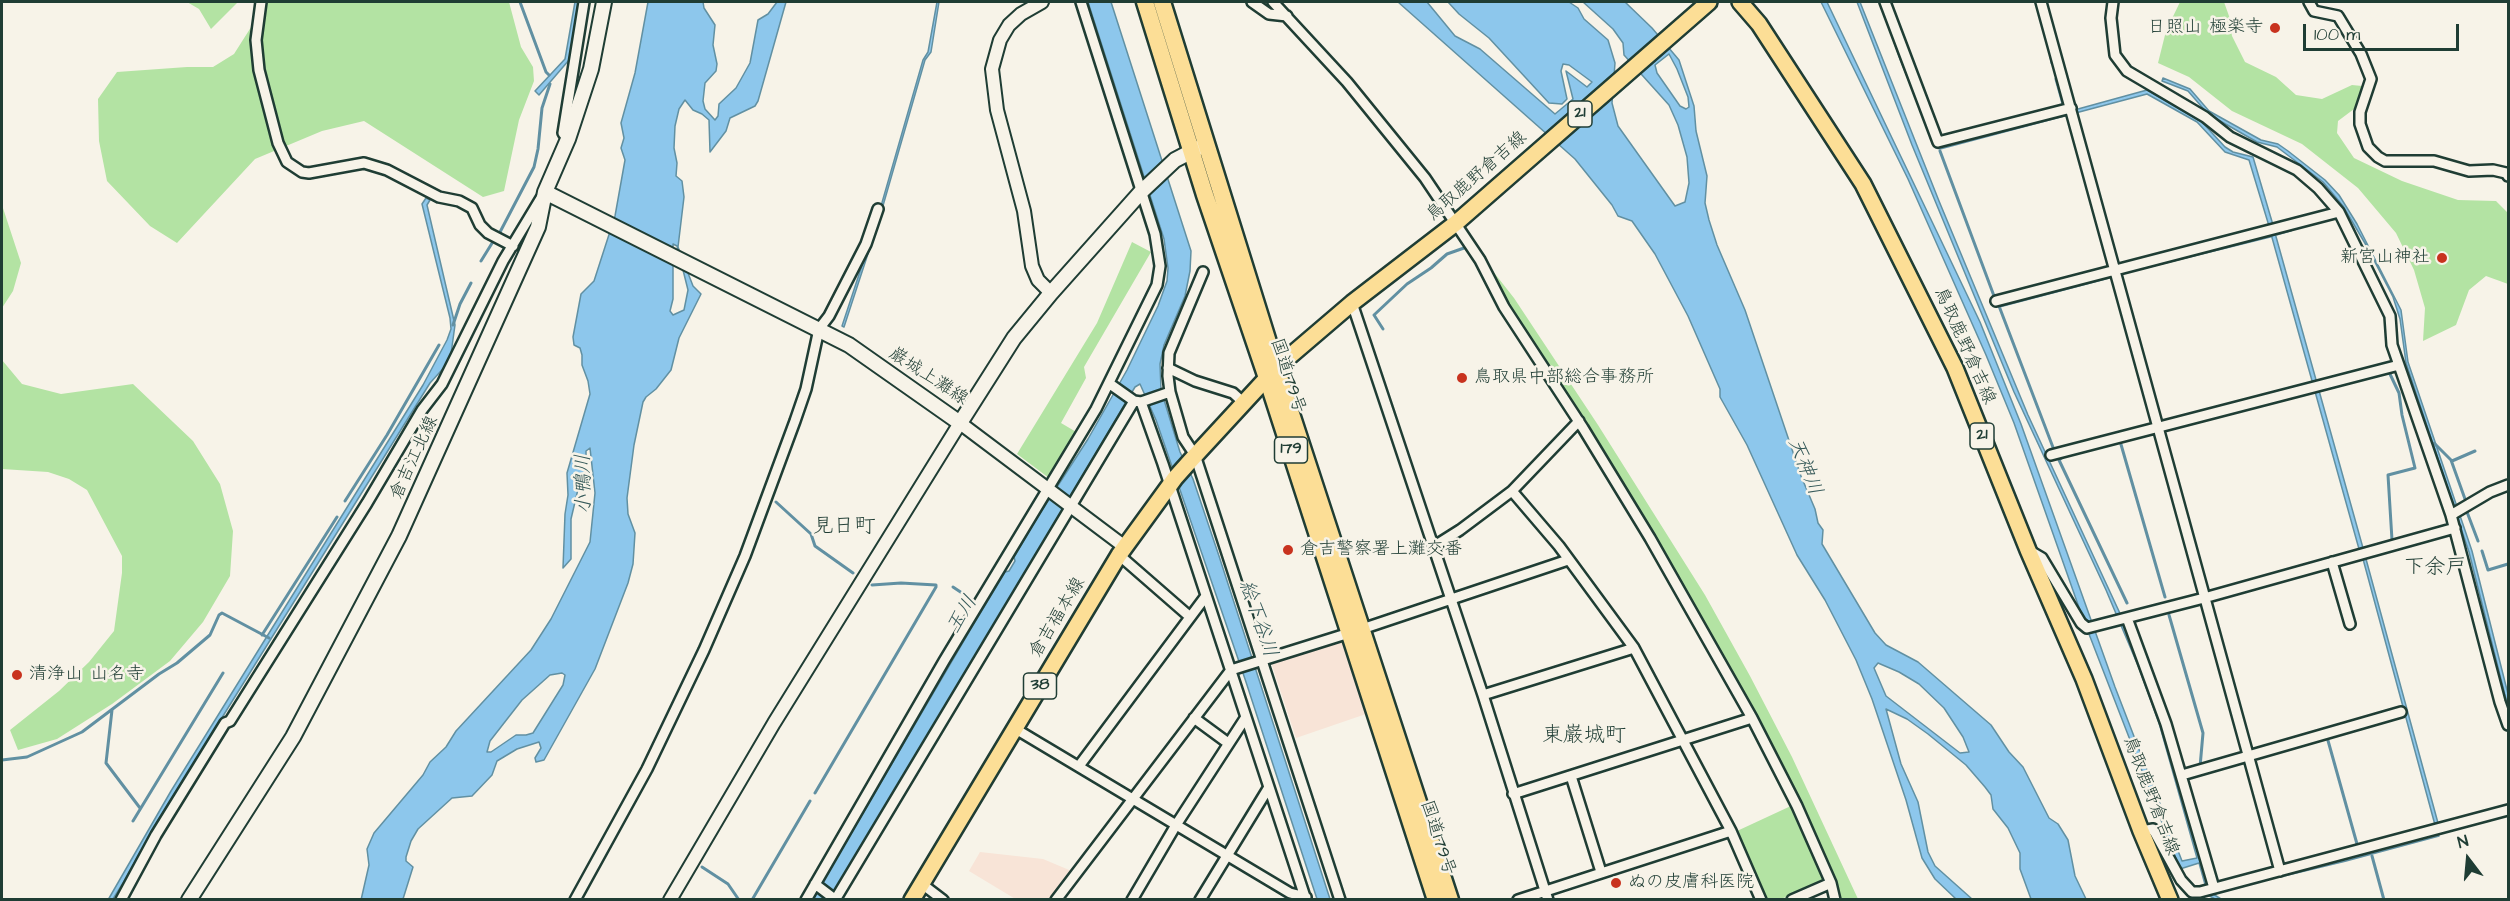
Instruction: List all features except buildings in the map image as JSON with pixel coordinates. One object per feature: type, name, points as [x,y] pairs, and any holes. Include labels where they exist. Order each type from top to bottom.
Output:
[{"type":"highway","name":"国道179号","points":[[1145,2],[1199,147],[1356,631],[1450,900]]},
{"type":"highway","name":"国道179号","points":[[1162,2],[1199,147]]},
{"type":"highway","name":"国道179号","points":[[1356,631],[1436,900]]},
{"type":"main road","name":"倉吉江北線","points":[[189,900],[293,737],[399,537],[538,227],[545,192],[568,139],[591,69],[604,2]]},
{"type":"main road","name":"鳥取鹿野倉吉線","points":[[1740,2],[1759,24],[1863,184],[1955,368],[2028,550],[2084,679],[2141,831],[2170,900]]},
{"type":"main road","name":"鳥取鹿野倉吉線","points":[[1272,373],[1352,303],[1459,220],[1704,6]]},
{"type":"main road","name":"巌城上灘線","points":[[545,192],[849,345],[960,423],[1014,338],[1051,293],[1143,190],[1175,160],[1199,147]]},
{"type":"main road","name":"倉吉福本線","points":[[912,900],[1122,551],[1172,481],[1272,373]]},
{"type":"street","points":[[261,2],[256,40],[259,70],[278,143],[287,162],[302,172],[309,173],[364,162],[387,170],[439,197],[459,201],[472,208],[480,225],[488,233],[513,246]]},
{"type":"street","points":[[568,139],[563,133],[584,2]]},
{"type":"street","points":[[1042,2],[1021,14],[1009,25],[1000,40],[992,69],[997,110],[1024,211],[1032,266],[1038,280],[1051,293]]},
{"type":"street","points":[[806,900],[1050,490],[1110,384],[1157,285],[1160,266],[1158,248],[1143,190],[1081,2]]},
{"type":"street","points":[[1252,2],[1269,14],[1287,16]]},
{"type":"street","points":[[1273,2],[1347,82],[1459,220],[1504,307],[1579,422],[1650,538],[1752,718],[1797,806],[1831,883],[1835,900]]},
{"type":"street","points":[[1885,2],[1938,142],[2071,108]]},
{"type":"street","points":[[2041,2],[2280,871]]},
{"type":"street","points":[[2113,2],[2111,18],[2115,55],[2127,71],[2205,117],[2230,137],[2297,170],[2318,188],[2339,212],[2390,316],[2392,345],[2455,528],[2504,701],[2508,725]]},
{"type":"street","points":[[2309,2],[2314,11],[2337,16],[2361,54],[2371,79],[2360,112],[2360,124],[2368,147],[2378,157],[2385,160],[2434,161],[2469,171],[2493,170],[2508,176]]},
{"type":"street","points":[[121,900],[156,835],[225,723],[230,721],[349,532],[422,410],[442,384],[513,246],[545,192]]},
{"type":"street","points":[[575,900],[647,769],[704,651],[745,556],[806,389],[815,327],[829,316],[866,244],[878,209]]},
{"type":"street","points":[[1995,302],[2339,212]]},
{"type":"street","points":[[1203,272],[1169,353],[1170,392],[1183,437],[1193,457],[1340,900]]},
{"type":"street","points":[[1352,303],[1483,696],[1546,895]]},
{"type":"street","points":[[2051,455],[2399,365]]},
{"type":"street","points":[[1168,368],[1196,381],[1233,393],[1244,403]]},
{"type":"street","points":[[1014,728],[1227,854],[1288,896],[1306,898],[1246,717],[1234,669],[1206,596],[1172,481],[1137,402],[1110,384]]},
{"type":"street","points":[[815,884],[835,899],[1070,504],[1137,402],[1170,392]]},
{"type":"street","points":[[1432,547],[1460,530],[1512,491],[1579,422]]},
{"type":"street","points":[[670,900],[774,723],[960,423],[1070,504],[1189,616]]},
{"type":"street","points":[[2451,515],[2490,492],[2508,485]]},
{"type":"street","points":[[1512,491],[1568,560],[1634,648],[1731,831],[1761,900]]},
{"type":"street","points":[[2028,550],[2042,558],[2081,623],[2087,627],[2204,598],[2455,528]]},
{"type":"street","points":[[1056,900],[1234,669],[1568,560]]},
{"type":"street","points":[[2332,562],[2350,624]]},
{"type":"street","points":[[1079,766],[1206,596]]},
{"type":"street","points":[[2127,618],[2182,775],[2214,888]]},
{"type":"street","points":[[1483,696],[1634,648]]},
{"type":"street","points":[[2182,775],[2248,754],[2401,712]]},
{"type":"street","points":[[1132,900],[1176,825],[1246,717]]},
{"type":"street","points":[[1194,718],[1228,743]]},
{"type":"street","points":[[1513,794],[1752,718]]},
{"type":"street","points":[[1571,776],[1601,872]]},
{"type":"street","points":[[1200,900],[1269,787]]},
{"type":"street","points":[[2141,831],[2153,829],[2181,880],[2192,892],[2508,810]]},
{"type":"street","points":[[1518,900],[1546,895],[1601,872],[1731,831]]},
{"type":"street","points":[[1792,900],[1831,883]]},
{"type":"street","points":[[922,884],[943,900]]},
{"type":"shaded area","points":[[1336,640],[1342,643],[1366,714],[1296,738],[1272,665],[1275,660]]},
{"type":"shaded area","points":[[980,852],[1043,859],[1074,872],[1052,899],[1017,900],[969,871]]},
{"type":"green space","points":[[187,2],[238,2],[211,29],[199,9]]},
{"type":"green space","points":[[267,2],[509,2],[521,47],[533,67],[534,81],[519,120],[504,191],[483,197],[364,121],[322,131],[255,159],[177,243],[150,226],[107,181],[99,141],[98,99],[117,72],[213,67],[234,54]]},
{"type":"green space","points":[[2180,2],[2224,2],[2232,36],[2245,62],[2276,77],[2296,95],[2322,99],[2352,85],[2362,86],[2360,100],[2354,109],[2338,121],[2337,133],[2354,158],[2402,181],[2458,200],[2496,201],[2508,213],[2508,284],[2486,276],[2469,290],[2456,325],[2423,341],[2425,308],[2414,270],[2396,233],[2358,188],[2302,144],[2232,111],[2189,77],[2158,63],[2166,31]]},
{"type":"green space","points":[[2,205],[21,263],[13,291],[2,308]]},
{"type":"green space","points":[[1132,242],[1151,252],[1084,367],[1086,378],[1061,423],[1078,433],[1049,478],[1017,454],[1097,323]]},
{"type":"green space","points":[[1488,265],[1514,298],[1598,425],[1705,595],[1792,757],[1858,899],[1839,899],[1832,878],[1739,689],[1505,308]]},
{"type":"green space","points":[[2,360],[22,384],[61,394],[133,384],[193,441],[220,484],[233,531],[230,576],[203,622],[170,661],[112,704],[57,739],[18,750],[10,730],[59,691],[89,662],[114,631],[122,573],[122,556],[87,490],[69,479],[48,472],[2,469]]},
{"type":"green space","points":[[1793,805],[1825,876],[1822,882],[1781,899],[1764,899],[1737,831]]},
{"type":"water","points":[[575,2],[579,2],[569,60],[539,95],[535,91],[565,59]]},
{"type":"water","points":[[648,2],[703,2],[704,8],[715,25],[713,45],[717,64],[716,71],[705,83],[703,101],[705,109],[715,120],[718,116],[719,104],[736,88],[750,63],[758,20],[768,14],[777,2],[786,2],[758,101],[755,106],[730,118],[726,131],[710,152],[709,120],[693,110],[685,100],[679,109],[675,126],[674,148],[677,163],[676,176],[682,181],[684,197],[678,247],[693,286],[701,294],[679,338],[671,370],[643,402],[634,445],[627,498],[628,514],[635,533],[633,564],[595,669],[544,760],[536,762],[535,758],[541,748],[539,742],[517,749],[497,761],[492,775],[472,796],[452,798],[418,829],[406,857],[406,861],[413,867],[403,899],[361,900],[369,865],[367,849],[374,833],[423,775],[430,762],[446,747],[456,731],[531,650],[551,619],[590,542],[595,493],[590,448],[586,451],[586,471],[579,485],[571,519],[571,559],[563,568],[568,495],[567,473],[590,394],[580,348],[574,345],[573,337],[581,294],[594,281],[615,216],[625,160],[621,148],[624,138],[621,123],[635,73]],"holes":[[[673,244],[677,246],[688,290],[684,310],[673,315],[670,311],[673,299]],[[562,673],[565,675],[563,685],[533,733],[516,735],[491,752],[487,752],[490,741],[522,700],[550,675]]]},
{"type":"water","points":[[937,2],[939,2],[931,52],[925,60],[878,223],[844,327],[842,326],[877,220],[923,60],[928,52]]},
{"type":"water","points":[[1088,2],[1111,2],[1191,251],[1185,296],[1164,345],[1160,364],[1161,390],[1180,452],[1193,479],[1219,556],[1330,899],[1317,899],[1245,679],[1156,420],[1140,384],[1135,387],[836,888],[828,899],[812,900],[973,625],[1005,572],[1009,571],[1015,561],[1014,557],[1035,521],[1088,439],[1127,370],[1158,306],[1167,281],[1168,268],[1164,239]]},
{"type":"water","points":[[1398,2],[1427,2],[1455,36],[1480,49],[1555,114],[1573,99],[1566,71],[1587,87],[1592,82],[1569,65],[1563,64],[1561,71],[1567,99],[1562,104],[1549,103],[1489,38],[1448,2],[1569,2],[1578,8],[1584,19],[1608,40],[1615,63],[1612,103],[1618,126],[1675,206],[1685,202],[1689,183],[1687,157],[1678,125],[1669,105],[1624,55],[1623,43],[1613,29],[1583,2],[1625,2],[1652,28],[1679,60],[1694,106],[1696,131],[1707,176],[1705,203],[1709,220],[1717,245],[1745,310],[1801,476],[1815,509],[1818,523],[1823,530],[1822,544],[1875,633],[1886,645],[1918,662],[1991,725],[2009,752],[2023,767],[2049,818],[2058,824],[2068,840],[2075,876],[2086,899],[2031,899],[2020,869],[2020,853],[2008,828],[1993,809],[1991,795],[1985,787],[1966,765],[1928,734],[1907,719],[1886,709],[1901,764],[1918,802],[1928,852],[1935,866],[1972,899],[1956,899],[1935,879],[1922,858],[1906,800],[1872,699],[1856,660],[1825,600],[1797,555],[1747,445],[1720,397],[1720,389],[1688,316],[1655,254],[1632,221],[1618,216],[1612,205],[1575,159]],"holes":[[[1669,54],[1688,97],[1689,107],[1686,109],[1680,106],[1657,73],[1655,65]],[[1878,663],[1919,684],[1944,708],[1963,737],[1969,752],[1960,753],[1886,696],[1874,668]]]},
{"type":"water","points":[[1821,2],[1827,2],[1980,322],[2021,424],[2115,687],[2182,861],[2197,858],[2159,723],[2139,668],[2106,590],[2014,392],[1912,145],[1857,2],[1860,2],[1939,201],[2028,415],[2143,663],[2213,894],[2221,899],[2208,895],[2199,863],[2180,869],[2082,616],[2014,423],[1986,355],[1908,179]]},
{"type":"water","points":[[1880,2],[1882,2],[1937,145],[1940,147],[2147,90],[2202,122],[2225,147],[2233,152],[2253,157],[2273,225],[2269,226],[2249,160],[2225,152],[2197,122],[2147,94],[1940,149],[1936,148]]},
{"type":"water","points":[[2163,78],[2190,89],[2209,111],[2261,140],[2278,144],[2288,151],[2325,180],[2339,195],[2357,224],[2401,310],[2408,362],[2472,551],[2508,694],[2508,707],[2469,552],[2406,363],[2400,319],[2393,297],[2366,245],[2343,206],[2323,182],[2277,147],[2257,142],[2208,114],[2188,91],[2162,81]]},
{"type":"water","points":[[426,198],[430,200],[427,205],[455,325],[450,361],[430,383],[154,827],[123,883],[113,899],[108,900],[171,791],[423,385],[447,340],[451,329],[450,318],[422,204]]},
{"type":"water","points":[[2275,233],[2363,548],[2359,549],[2271,234]]},
{"type":"water","points":[[2363,559],[2366,559],[2438,823],[2435,825]]},
{"type":"water","points":[[2438,833],[2439,836],[2346,861],[2284,876],[2283,874]]},
{"type":"waterway","points":[[520,2],[549,75]]},
{"type":"waterway","points":[[2050,51],[2052,63]]},
{"type":"waterway","points":[[2056,79],[2063,104]]},
{"type":"waterway","points":[[499,234],[534,167],[542,108],[550,84]]},
{"type":"waterway","points":[[1940,151],[1994,296]]},
{"type":"waterway","points":[[2277,234],[2291,230]]},
{"type":"waterway","points":[[2122,273],[2271,236]]},
{"type":"waterway","points":[[481,261],[494,240]]},
{"type":"waterway","points":[[1383,329],[1374,315],[1407,284],[1447,254],[1464,248]]},
{"type":"waterway","points":[[2000,306],[2110,277]]},
{"type":"waterway","points":[[453,325],[460,304],[471,283]]},
{"type":"waterway","points":[[1999,306],[2054,450]]},
{"type":"waterway","points":[[345,501],[387,435],[439,345]]},
{"type":"waterway","points":[[2389,372],[2399,393],[2415,468],[2388,475],[2392,540]]},
{"type":"waterway","points":[[2318,391],[2351,382]]},
{"type":"waterway","points":[[2117,442],[2120,441],[2165,597]]},
{"type":"waterway","points":[[2434,443],[2451,460],[2465,499]]},
{"type":"waterway","points":[[2452,461],[2475,451]]},
{"type":"waterway","points":[[2064,456],[2059,460],[2127,603]]},
{"type":"waterway","points":[[776,502],[811,534],[815,546],[853,573]]},
{"type":"waterway","points":[[2467,512],[2478,541]]},
{"type":"waterway","points":[[262,635],[337,517]]},
{"type":"waterway","points":[[2482,551],[2488,570],[2508,564]]},
{"type":"waterway","points":[[815,793],[936,587],[936,585],[901,583],[872,585]]},
{"type":"waterway","name":"玉川","points":[[953,587],[974,601]]},
{"type":"waterway","points":[[2,760],[27,757],[82,732],[177,663],[210,635],[222,613],[269,638]]},
{"type":"waterway","points":[[2169,615],[2203,733],[2200,767]]},
{"type":"waterway","points":[[2140,640],[2149,665]]},
{"type":"waterway","points":[[133,821],[223,673]]},
{"type":"waterway","points":[[112,710],[106,763],[140,808]]},
{"type":"waterway","points":[[2327,737],[2357,844]]},
{"type":"waterway","points":[[752,900],[810,801]]},
{"type":"waterway","points":[[2484,812],[2508,805]]},
{"type":"waterway","points":[[2372,856],[2384,900]]},
{"type":"waterway","points":[[702,867],[728,884],[739,900]]},
{"type":"place","name":"日照山 極楽寺","points":[[2275,28]]},
{"type":"place","name":"新宮山神社","points":[[2442,258]]},
{"type":"place","name":"鳥取県中部総合事務所","points":[[1462,378]]},
{"type":"place","name":"倉吉警察署上灘交番","points":[[1288,550]]},
{"type":"place","name":"清浄山 山名寺","points":[[17,675]]},
{"type":"place","name":"ぬの皮膚科医院","points":[[1616,883]]},
{"type":"district","name":"見日町","points":[[844,528]]},
{"type":"district","name":"下余戸","points":[[2435,569]]},
{"type":"district","name":"東巌城町","points":[[1584,737]]},
{"type":"water label","name":"天神川","points":[[1804,467]]},
{"type":"water label","name":"小鴨川","points":[[585,484]]},
{"type":"water label","name":"絵下谷川","points":[[1257,619]]}]
